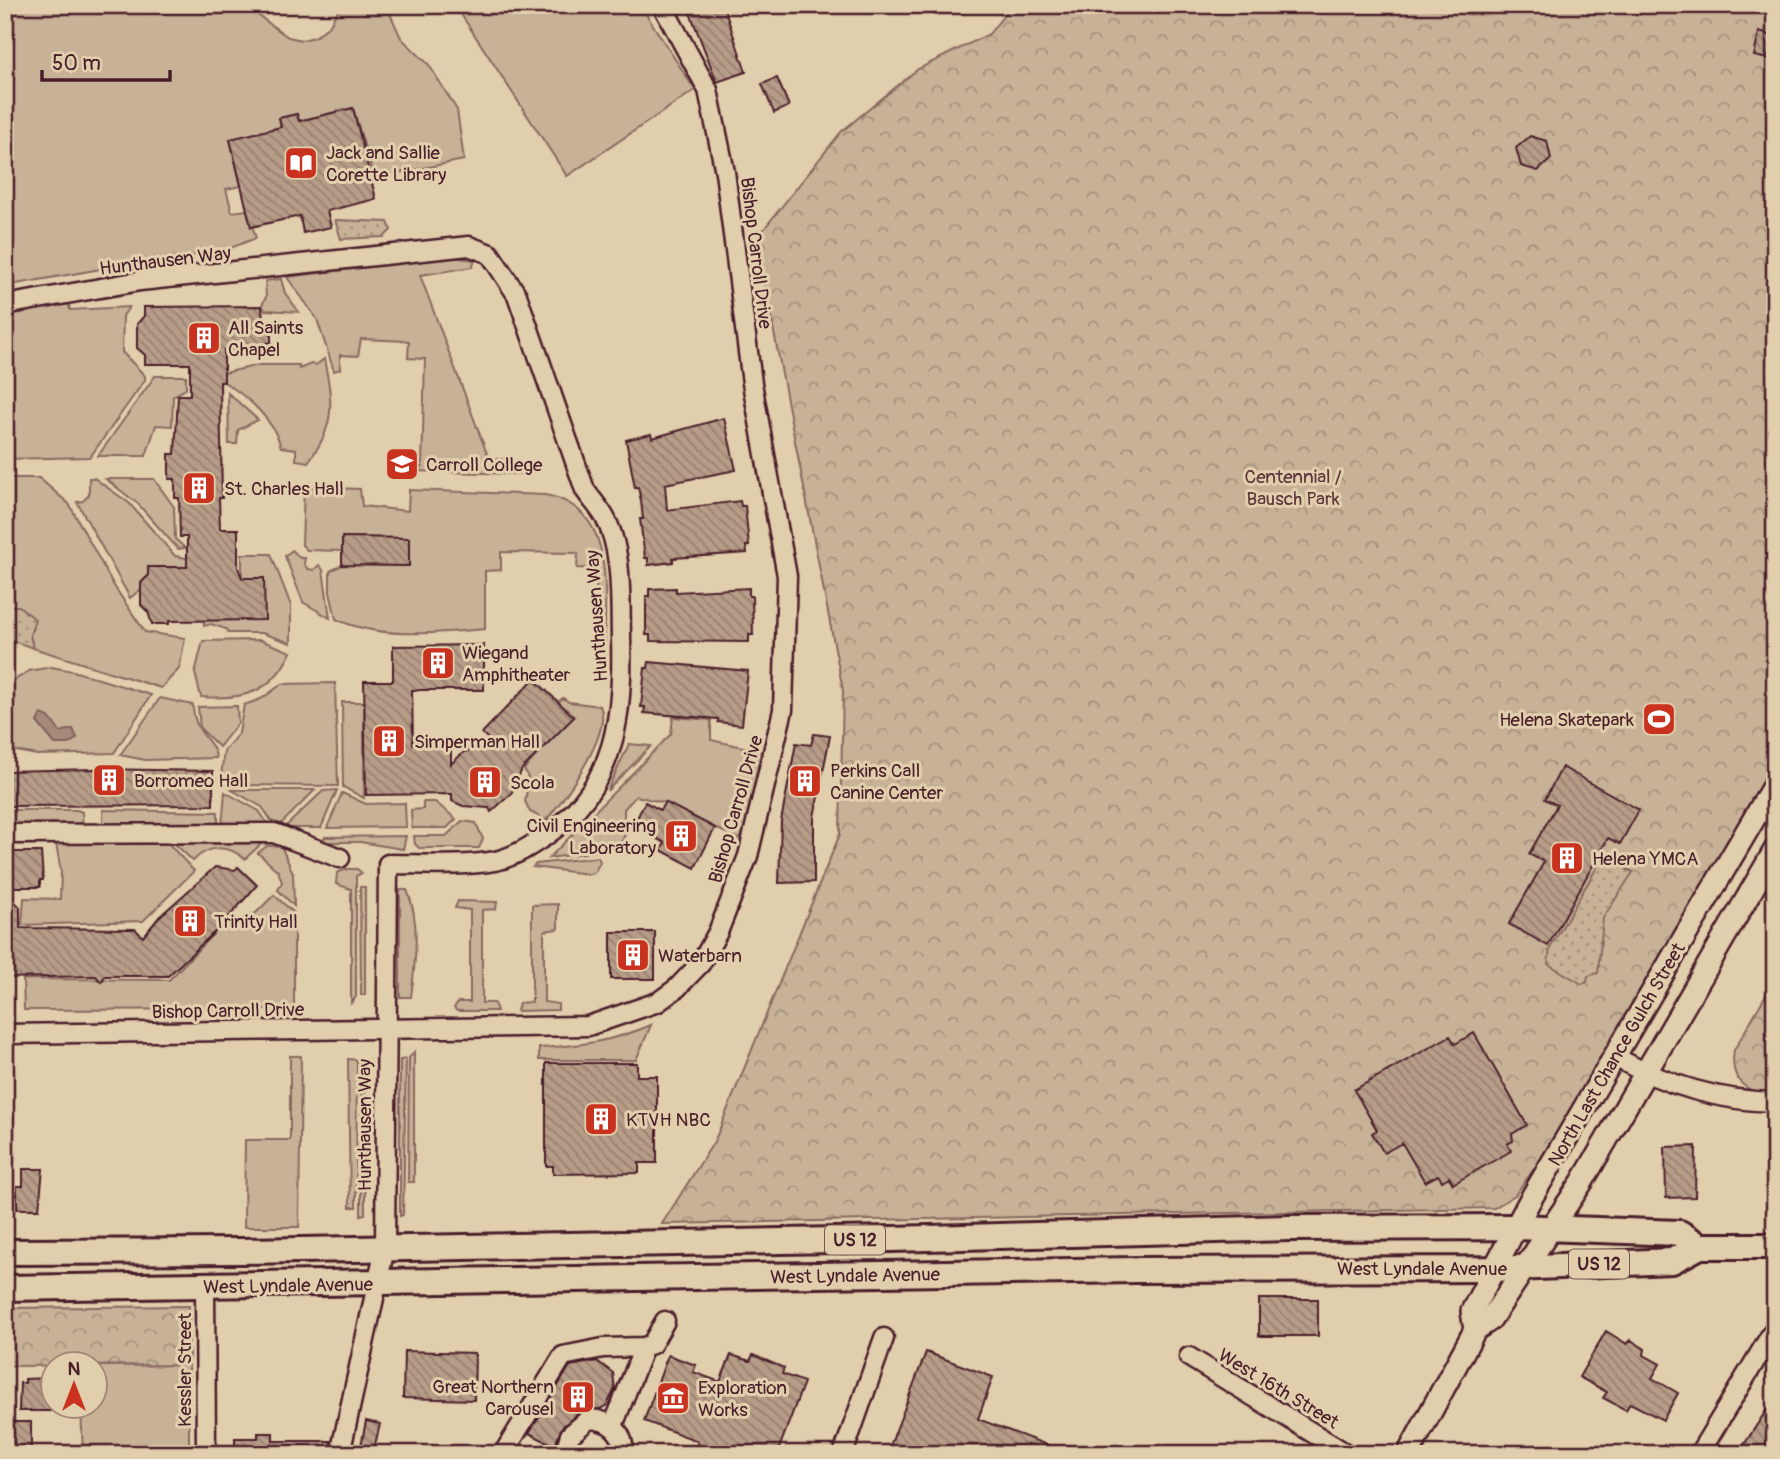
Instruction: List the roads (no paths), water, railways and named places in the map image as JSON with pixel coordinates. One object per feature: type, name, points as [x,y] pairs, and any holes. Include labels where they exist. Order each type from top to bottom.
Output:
[{"type":"highway","name":"West Lyndale Avenue","points":[[5,1252],[985,1237],[1231,1229],[1516,1227],[1680,1233],[1700,1246]]},
{"type":"highway","name":"West Lyndale Avenue","points":[[5,1288],[1123,1270],[1494,1269],[1672,1261],[1700,1246],[1775,1246]]},
{"type":"main road","name":"North Last Chance Gulch Street","points":[[1475,1330],[1472,1311],[1516,1227],[1775,783]]},
{"type":"main road","name":"North Last Chance Gulch Street","points":[[1408,1454],[1475,1330],[1490,1320],[1552,1228],[1775,850]]},
{"type":"street","name":"Bishop Carroll Drive","points":[[5,1034],[588,1026],[658,1002],[677,988],[701,963],[718,932],[748,856],[783,710],[787,576],[752,383],[726,172],[708,90],[662,5]]},
{"type":"street","name":"Hunthausen Way","points":[[5,305],[140,281],[469,246],[490,254],[517,295],[585,490],[605,517],[615,553],[622,704],[615,738],[594,787],[568,820],[516,854],[468,864],[388,864],[385,1248],[340,1454]]},
{"type":"street","points":[[5,834],[274,833],[340,858]]},
{"type":"street","points":[[1615,1057],[1645,1074],[1682,1087],[1748,1102],[1775,1102]]},
{"type":"street","name":"Kessler Street","points":[[205,1286],[206,1454]]},
{"type":"street","points":[[503,1454],[563,1356],[603,1348],[644,1347],[652,1343],[665,1321]]},
{"type":"street","points":[[1699,1454],[1775,1328]]},
{"type":"street","points":[[843,1454],[884,1338]]},
{"type":"street","points":[[613,1426],[644,1347]]},
{"type":"street","name":"West 16th Street","points":[[1189,1357],[1347,1454]]},
{"type":"street","points":[[564,1454],[565,1443],[578,1426],[589,1419],[600,1419],[613,1426],[619,1432],[624,1454]]},
{"type":"place","name":"Jack and Sallie Corette Library","points":[[301,163]]},
{"type":"place","name":"All Saints Chapel","points":[[204,338]]},
{"type":"place","name":"Carroll College","points":[[402,464]]},
{"type":"place","name":"St. Charles Hall","points":[[199,488]]},
{"type":"place","name":"Wiegand Amphitheater","points":[[438,663]]},
{"type":"place","name":"Helena Skatepark","points":[[1659,719]]},
{"type":"place","name":"Simperman Hall","points":[[389,741]]},
{"type":"place","name":"Borromeo Hall","points":[[109,780]]},
{"type":"place","name":"Perkins Call Canine Center","points":[[805,781]]},
{"type":"place","name":"Scola","points":[[485,782]]},
{"type":"place","name":"Civil Engineering Laboratory","points":[[681,836]]},
{"type":"place","name":"Helena YMCA","points":[[1567,858]]},
{"type":"place","name":"Trinity Hall","points":[[190,921]]},
{"type":"place","name":"Waterbarn","points":[[633,955]]},
{"type":"place","name":"KTVH NBC","points":[[601,1119]]},
{"type":"place","name":"Great Northern Carousel","points":[[578,1397]]},
{"type":"place","name":"Exploration Works","points":[[673,1398]]},
{"type":"park label","name":"Centennial / Bausch Park","points":[[1293,487]]}]
